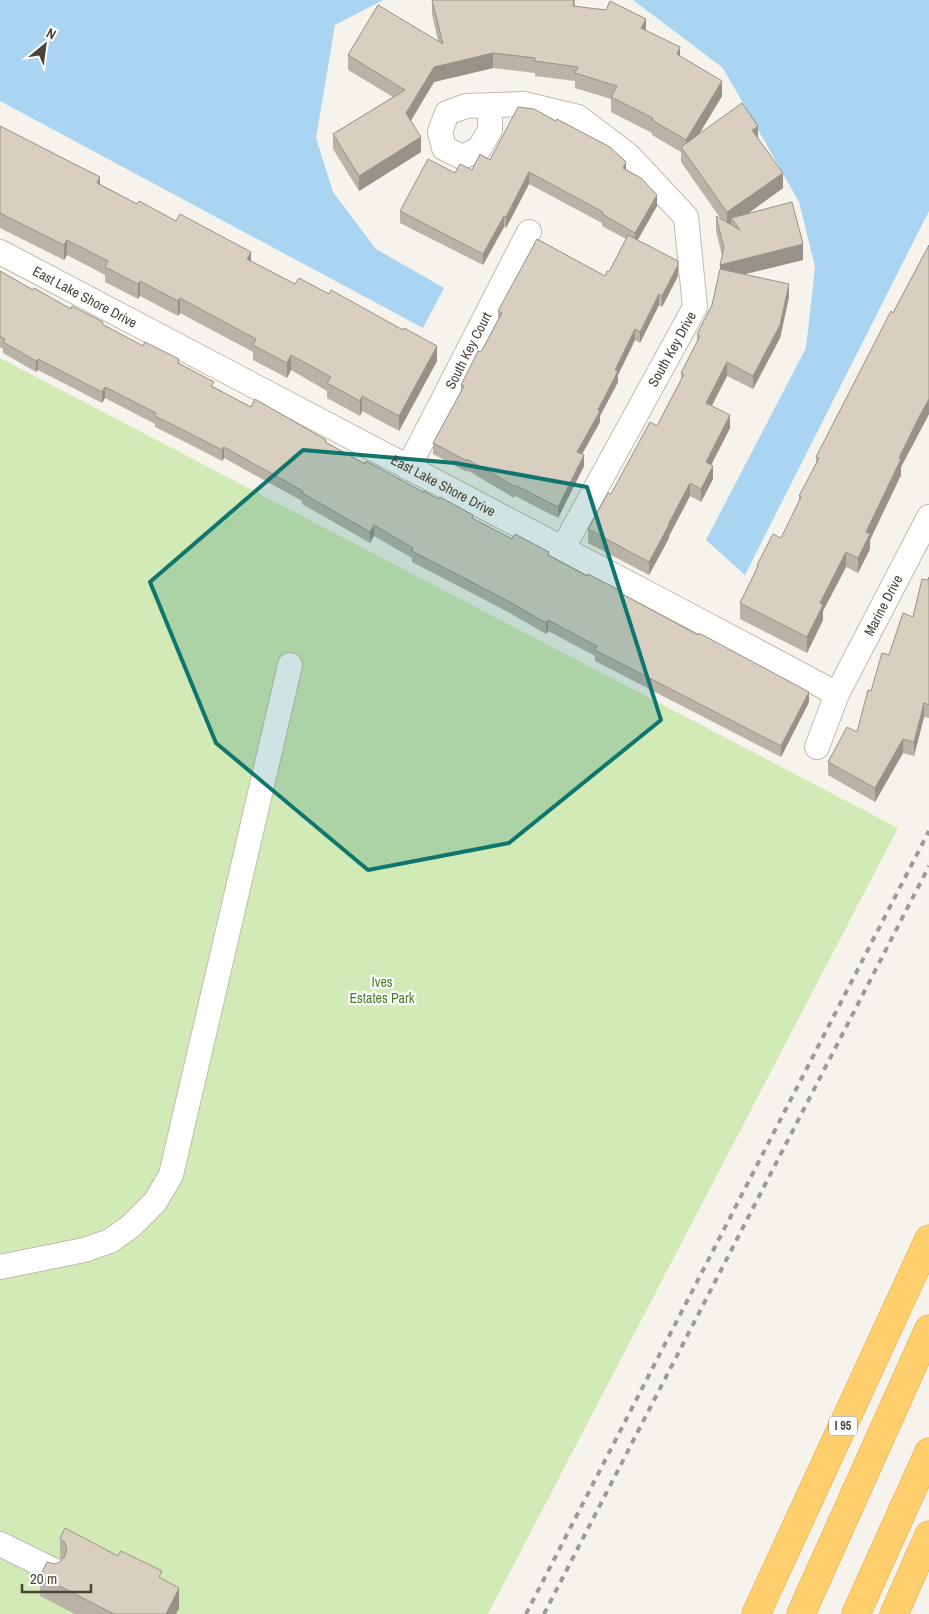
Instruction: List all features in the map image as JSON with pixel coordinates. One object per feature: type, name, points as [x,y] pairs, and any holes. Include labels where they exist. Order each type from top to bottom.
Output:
[{"type":"highway","name":"I 95","points":[[756,1614],[929,1239]]},
{"type":"highway","points":[[801,1614],[929,1329]]},
{"type":"highway","points":[[856,1614],[929,1452]]},
{"type":"highway","points":[[894,1614],[929,1535]]},
{"type":"street","name":"South Key Drive","points":[[490,105],[524,104],[578,117],[628,155],[686,217],[695,307],[563,548]]},
{"type":"street","name":"South Key Court","points":[[408,468],[529,232]]},
{"type":"street","name":"East Lake Shore Drive","points":[[0,252],[837,694]]},
{"type":"street","name":"Marine Drive","points":[[837,694],[929,517]]},
{"type":"street","points":[[0,1267],[84,1250],[110,1241],[131,1226],[155,1202],[171,1175],[290,665]]},
{"type":"street","points":[[817,747],[837,694]]},
{"type":"street","points":[[0,1544],[54,1570]]},
{"type":"highlighted area","points":[[303,450],[455,463],[587,487],[661,720],[509,843],[368,870],[216,743],[150,582]]},
{"type":"green space","name":"Ives Estates Park","points":[[0,358],[898,828],[488,1614],[0,1614]]},
{"type":"water","points":[[0,0],[383,0],[335,25],[316,138],[333,192],[376,249],[444,288],[423,328],[0,101]]},
{"type":"water","points":[[633,0],[929,0],[929,211],[745,575],[706,540],[806,348],[815,267],[799,202],[723,68]]},
{"type":"building","points":[[432,0],[574,0],[573,6],[606,10],[610,1],[646,19],[641,28],[680,47],[677,54],[722,81],[686,140],[652,120],[653,118],[611,97],[617,86],[575,73],[578,67],[535,61],[535,58],[493,53],[434,67],[406,113],[421,137],[359,176],[333,134],[405,90],[348,55],[378,5],[443,44]]},
{"type":"building","points":[[742,103],[758,126],[752,130],[783,173],[727,212],[681,147]]},
{"type":"building","points":[[518,107],[534,109],[556,121],[557,119],[610,147],[626,162],[623,168],[641,178],[657,195],[635,233],[602,214],[603,212],[529,172],[506,217],[504,216],[483,254],[400,211],[428,159],[455,173],[460,164],[472,170],[480,154],[490,160]]},
{"type":"building","points":[[0,126],[100,177],[97,183],[137,204],[139,201],[176,221],[180,214],[251,252],[247,259],[295,284],[299,278],[329,294],[331,290],[403,330],[404,328],[437,346],[399,416],[362,396],[360,401],[327,383],[331,377],[291,355],[287,363],[253,345],[256,339],[180,298],[178,301],[140,281],[138,284],[105,267],[108,261],[67,240],[64,245],[0,213]]},
{"type":"building","points":[[792,202],[803,244],[720,265],[724,248],[716,216],[740,230],[731,218]]},
{"type":"building","points":[[628,235],[678,261],[678,265],[662,296],[659,294],[640,332],[635,329],[615,370],[618,371],[598,410],[600,411],[577,452],[584,455],[558,507],[433,443],[464,386],[461,385],[478,351],[481,352],[502,313],[498,311],[537,239],[605,276],[607,271],[609,272]]},
{"type":"building","points":[[929,245],[929,399],[899,458],[901,459],[866,532],[870,534],[858,558],[846,552],[820,603],[823,605],[807,637],[740,603],[773,534],[781,538],[801,497],[799,496],[819,458],[816,457],[891,311],[893,313]]},
{"type":"building","points":[[720,269],[789,284],[780,325],[753,376],[727,362],[706,403],[730,415],[706,462],[713,466],[701,489],[690,483],[649,562],[588,529],[608,493],[611,494],[650,422],[657,426],[684,374],[681,373],[700,336],[697,334],[712,305]]},
{"type":"building","points":[[0,271],[71,309],[72,306],[103,322],[102,324],[143,346],[145,342],[179,359],[178,363],[214,382],[211,386],[251,407],[255,399],[365,464],[366,461],[423,492],[438,499],[440,497],[473,515],[472,518],[512,539],[515,534],[549,552],[548,555],[587,576],[588,574],[621,591],[620,593],[698,635],[699,633],[809,692],[781,746],[595,650],[597,646],[548,620],[546,623],[412,551],[413,548],[374,525],[370,532],[302,493],[303,491],[224,447],[222,450],[155,416],[156,413],[105,387],[102,392],[38,359],[36,361],[3,342],[5,339],[0,336]]},
{"type":"building","points":[[929,577],[929,705],[924,703],[914,742],[903,739],[875,788],[828,762],[847,727],[857,732],[868,690],[871,691],[882,653],[889,655],[903,613],[913,617],[922,579],[928,580]]},
{"type":"building","points":[[65,1528],[118,1556],[121,1551],[162,1571],[159,1577],[179,1588],[166,1614],[114,1614],[40,1576],[47,1562],[54,1564],[60,1562],[65,1556],[67,1549],[65,1543],[60,1538]]},
{"type":"railway","points":[[526,1614],[929,831]]},
{"type":"railway","points":[[544,1614],[929,866]]}]
